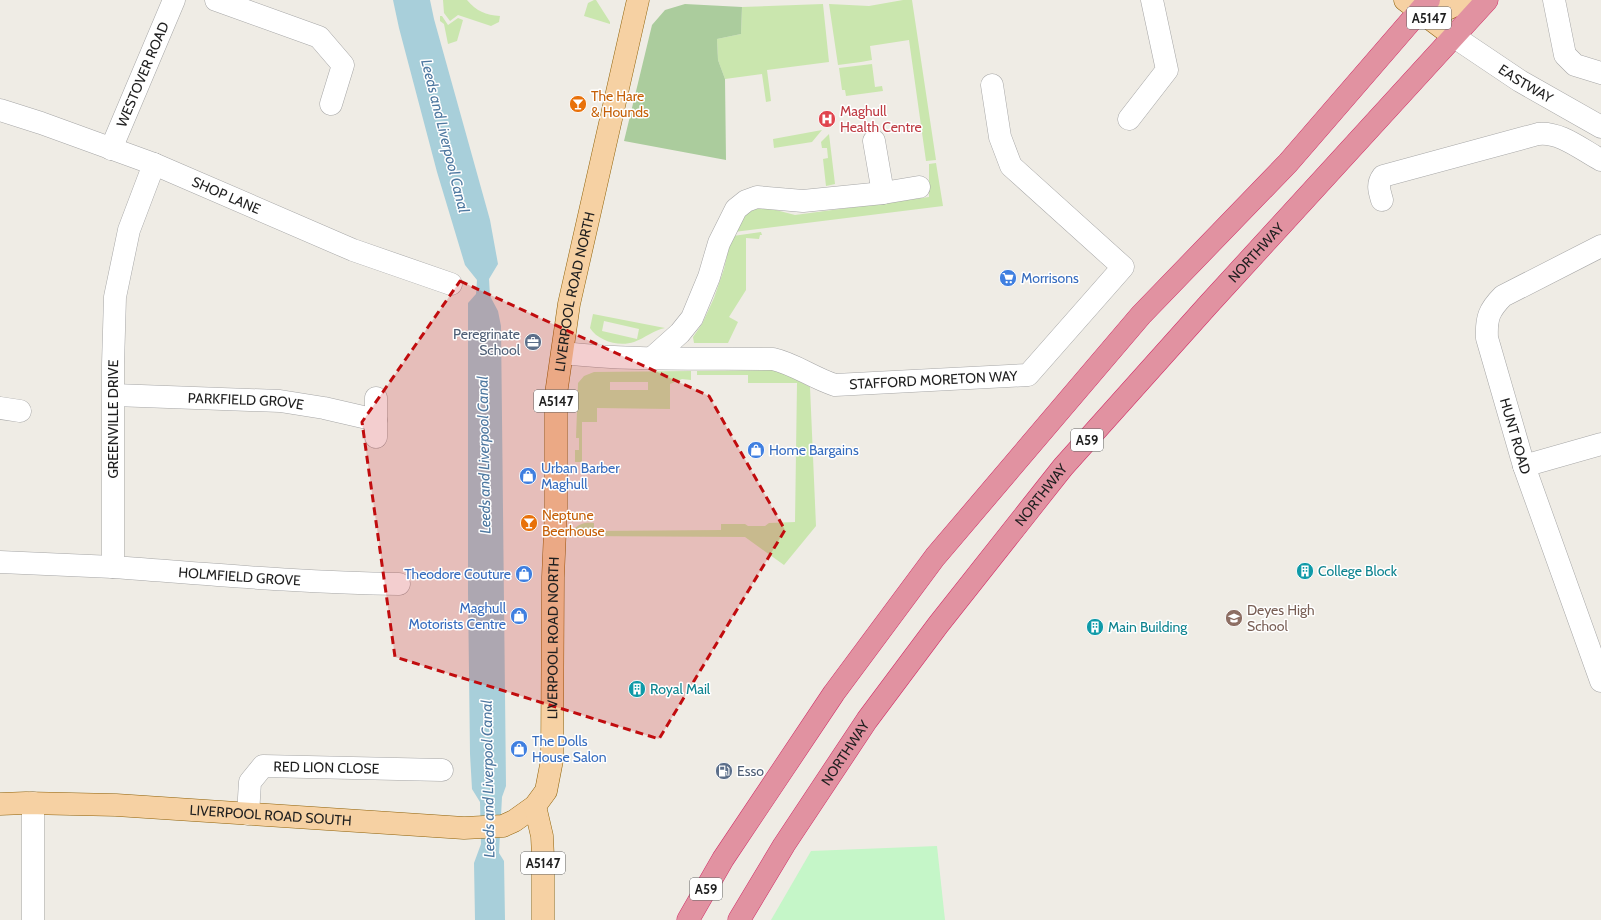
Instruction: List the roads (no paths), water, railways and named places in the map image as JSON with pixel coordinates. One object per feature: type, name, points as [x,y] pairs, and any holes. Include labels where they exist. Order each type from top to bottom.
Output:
[{"type":"highway","name":"NORTHWAY","points":[[739,920],[784,845],[867,720],[938,625],[1063,467],[1213,299],[1487,0]]},
{"type":"highway","name":"A59","points":[[688,920],[723,859],[834,693],[935,557],[1141,315],[1288,163],[1417,4]]},
{"type":"main road","name":"LIVERPOOL ROAD NORTH","points":[[535,806],[546,791],[552,760],[556,401],[569,304],[638,0]]},
{"type":"main road","points":[[1417,4],[1427,13],[1438,12],[1449,9],[1461,0]]},
{"type":"main road","name":"A5147","points":[[1417,4],[1453,36]]},
{"type":"main road","name":"LIVERPOOL ROAD SOUTH","points":[[0,804],[33,803],[116,805],[464,828],[503,826],[514,821],[535,806]]},
{"type":"main road","name":"A5147","points":[[535,806],[542,836],[543,920]]},
{"type":"street","name":"WESTOVER ROAD","points":[[111,149],[174,0]]},
{"type":"street","points":[[216,0],[319,37],[342,65],[330,104]]},
{"type":"street","points":[[1129,119],[1167,70],[1152,0]]},
{"type":"street","points":[[1554,0],[1565,55],[1575,65],[1601,73]]},
{"type":"street","name":"EASTWAY","points":[[1453,36],[1520,81],[1601,127]]},
{"type":"street","name":"STAFFORD MORETON WAY","points":[[563,353],[598,357],[772,359],[784,362],[824,382],[835,385],[1028,375],[1123,267],[1011,166],[1000,137],[992,85]]},
{"type":"street","name":"SHOP LANE","points":[[0,110],[41,123],[154,164],[353,250],[451,284]]},
{"type":"street","points":[[1382,200],[1378,187],[1382,176],[1538,134],[1546,133],[1555,135],[1601,160]]},
{"type":"street","points":[[874,140],[883,192]]},
{"type":"street","name":"GREENVILLE DRIVE","points":[[113,567],[113,364],[116,297],[120,269],[129,230],[154,164]]},
{"type":"street","points":[[652,358],[680,332],[692,318],[709,277],[720,243],[736,209],[746,201],[757,197],[803,201],[919,187]]},
{"type":"street","name":"HUNT ROAD","points":[[1601,246],[1503,296],[1495,304],[1489,315],[1486,326],[1487,338],[1524,466],[1601,681]]},
{"type":"street","name":"PARKFIELD GROVE","points":[[114,395],[280,401],[324,408],[376,428],[376,398]]},
{"type":"street","points":[[1524,466],[1601,444]]},
{"type":"street","points":[[0,562],[113,567]]},
{"type":"street","name":"HOLMFIELD GROVE","points":[[113,567],[251,577],[367,575],[399,584]]},
{"type":"street","name":"RED LION CLOSE","points":[[248,814],[250,782],[263,766],[442,770]]},
{"type":"street","points":[[33,803],[33,920]]},
{"type":"water","name":"Leeds and Liverpool Canal","points":[[393,0],[430,0],[490,220],[498,264],[489,279],[490,296],[498,311],[501,326],[506,786],[502,797],[499,853],[504,861],[505,920],[475,920],[474,863],[481,844],[480,802],[472,789],[470,754],[468,593],[468,303],[476,294],[477,280],[465,265],[437,172]]},
{"type":"place","name":"The Hare & Hounds","points":[[578,104]]},
{"type":"place","name":"Maghull Health Centre","points":[[827,119]]},
{"type":"place","name":"Morrisons","points":[[1008,278]]},
{"type":"place","name":"Peregrinate School","points":[[533,342]]},
{"type":"place","name":"Home Bargains","points":[[756,450]]},
{"type":"place","name":"Urban Barber Maghull","points":[[528,476]]},
{"type":"place","name":"Neptune Beerhouse","points":[[529,523]]},
{"type":"place","name":"College Block","points":[[1305,571]]},
{"type":"place","name":"Theodore Couture","points":[[524,574]]},
{"type":"place","name":"Maghull Motorists Centre","points":[[519,616]]},
{"type":"place","name":"Deyes High School","points":[[1234,618]]},
{"type":"place","name":"Main Building","points":[[1095,627]]},
{"type":"place","name":"Royal Mail","points":[[637,689]]},
{"type":"place","name":"The Dolls House Salon","points":[[519,749]]},
{"type":"place","name":"Esso","points":[[724,771]]}]
